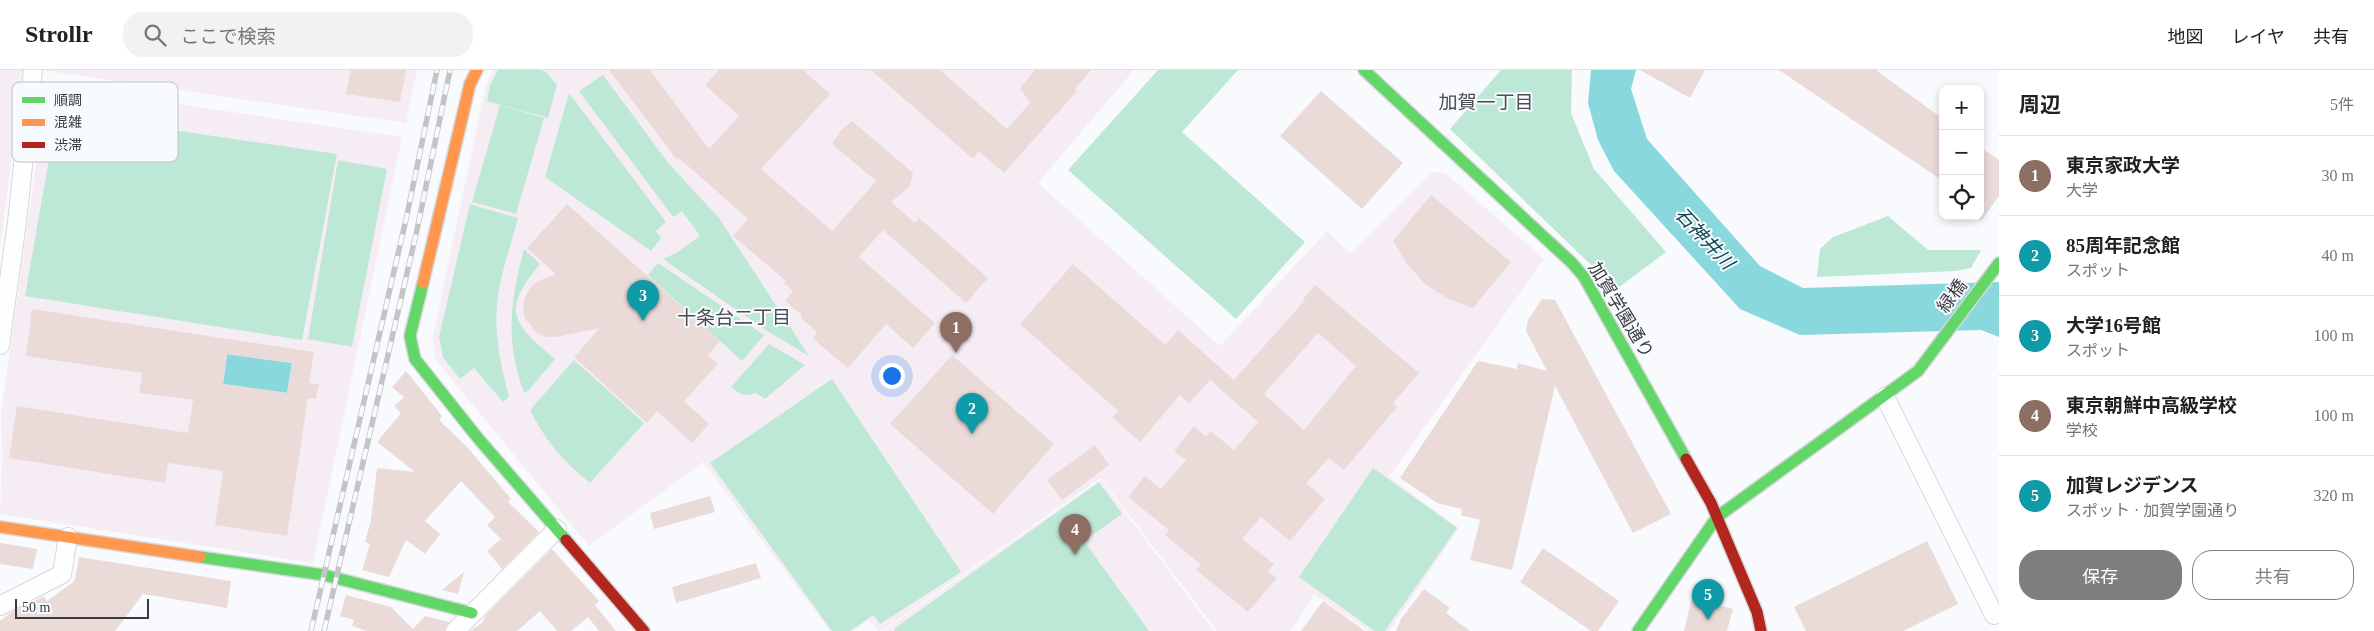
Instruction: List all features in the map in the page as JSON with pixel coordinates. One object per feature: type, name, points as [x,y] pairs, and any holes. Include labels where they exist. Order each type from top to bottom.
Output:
[{"type":"street","points":[[477,70],[470,84],[410,336],[414,359],[477,437],[644,631]]},
{"type":"street","name":"加賀学園通り","points":[[1364,70],[1572,263],[1584,277],[1718,517],[1757,612],[1761,631]]},
{"type":"street","points":[[0,345],[23,162]]},
{"type":"street","name":"緑橋","points":[[1638,631],[1718,517],[1918,371],[1999,263]]},
{"type":"street","points":[[1885,396],[1994,615]]},
{"type":"street","points":[[0,527],[324,575],[472,614]]},
{"type":"street","points":[[456,631],[557,529]]},
{"type":"street","points":[[0,606],[62,574],[68,537]]},
{"type":"shaded area","points":[[0,70],[23,70],[21,82],[12,82],[12,155],[0,248]]},
{"type":"shaded area","points":[[41,70],[417,70],[406,123],[178,90],[178,82],[124,82]]},
{"type":"shaded area","points":[[493,70],[1134,70],[1038,183],[1220,346],[1327,231],[1350,253],[1433,172],[1445,173],[1544,259],[1389,477],[1459,528],[1389,631],[1369,631],[1314,594],[1291,631],[1217,631],[1101,478],[881,631],[878,631],[869,620],[853,631],[830,631],[703,462],[589,546],[435,359],[433,337],[486,85]]},
{"type":"shaded area","points":[[178,104],[402,137],[313,563],[0,514],[1,414],[36,162],[178,162]]},
{"type":"shaded area","points":[[1101,480],[1214,631],[883,631]]},
{"type":"green space","points":[[498,70],[541,70],[547,73],[557,85],[548,118],[487,101],[490,85]]},
{"type":"green space","points":[[1158,70],[1238,70],[1182,132],[1305,242],[1236,319],[1068,170]]},
{"type":"green space","points":[[1501,70],[1572,70],[1571,113],[1594,169],[1666,252],[1610,294],[1591,265],[1450,129]]},
{"type":"green space","points":[[603,75],[669,164],[719,218],[809,356],[767,331],[663,259],[676,253],[700,236],[682,211],[673,217],[579,91]]},
{"type":"green space","points":[[569,93],[666,222],[656,231],[661,238],[651,251],[545,177]]},
{"type":"green space","points":[[500,105],[544,118],[516,214],[472,202]]},
{"type":"green space","points":[[178,131],[337,154],[302,340],[25,296],[48,162],[178,162]]},
{"type":"green space","points":[[338,160],[387,169],[352,347],[308,339]]},
{"type":"green space","points":[[470,204],[518,218],[503,272],[497,303],[498,344],[509,397],[503,402],[474,368],[460,379],[443,357],[439,337]]},
{"type":"green space","points":[[1888,216],[1928,250],[1981,250],[1971,268],[1956,271],[1817,277],[1820,249],[1833,237]]},
{"type":"green space","points":[[524,249],[540,264],[520,294],[516,305],[517,316],[521,326],[529,336],[555,359],[528,391],[524,393],[514,355],[512,321],[515,287]]},
{"type":"green space","points":[[658,263],[764,335],[742,361],[648,275]]},
{"type":"green space","points":[[769,344],[805,365],[765,399],[756,393],[748,395],[737,392],[731,387]]},
{"type":"green space","points":[[574,360],[644,423],[590,483],[571,467],[556,450],[530,410]]},
{"type":"green space","points":[[832,379],[961,572],[880,624],[873,615],[850,631],[832,631],[710,463]]},
{"type":"green space","points":[[1373,468],[1457,528],[1385,631],[1375,631],[1299,577]]},
{"type":"green space","points":[[1099,482],[1122,514],[1084,541],[1149,631],[895,631],[894,629]]},
{"type":"water","name":"石神井川","points":[[1591,70],[1636,70],[1631,89],[1647,139],[1760,266],[1803,288],[1999,282],[1999,337],[1981,330],[1800,335],[1740,309],[1614,171],[1598,140],[1588,103]]},
{"type":"water","points":[[227,354],[292,363],[287,393],[223,384]]},
{"type":"building","points":[[351,70],[406,70],[400,102],[346,94]]},
{"type":"building","points":[[609,70],[650,70],[709,149],[739,116],[705,85],[719,70],[803,70],[830,94],[761,169],[832,231],[876,181],[832,144],[841,130],[852,121],[913,173],[910,186],[891,202],[915,223],[919,218],[988,278],[966,303],[883,230],[859,257],[935,323],[913,348],[886,324],[848,368],[813,339],[817,332],[801,318],[802,315],[785,301],[793,291],[784,283],[786,281],[733,236],[748,219],[679,158],[677,160]]},
{"type":"building","points":[[871,70],[940,70],[1007,129],[1030,103],[1020,88],[1035,70],[1091,70],[1075,89],[1077,91],[1004,173],[979,151],[973,159]]},
{"type":"building","points":[[1640,70],[1705,70],[1690,98]]},
{"type":"building","points":[[1779,70],[1876,70],[1939,116],[1939,178]]},
{"type":"building","points":[[1321,91],[1403,163],[1362,209],[1280,136]]},
{"type":"building","points":[[1984,150],[1999,160],[1999,196],[1984,217]]},
{"type":"building","points":[[1431,195],[1511,262],[1473,308],[1448,299],[1425,284],[1407,264],[1393,241]]},
{"type":"building","points":[[567,204],[720,341],[708,355],[718,364],[684,401],[709,424],[692,443],[657,411],[647,423],[574,357],[600,328],[556,337],[546,337],[537,333],[525,318],[523,308],[525,297],[530,288],[538,281],[556,274],[527,248]]},
{"type":"building","points":[[1073,264],[1165,345],[1178,330],[1234,380],[1305,300],[1303,299],[1315,285],[1419,373],[1393,403],[1397,407],[1344,470],[1329,458],[1306,483],[1325,499],[1290,541],[1261,517],[1242,539],[1274,564],[1268,571],[1277,578],[1248,612],[1196,570],[1201,565],[1165,535],[1169,530],[1128,497],[1145,476],[1161,489],[1186,460],[1174,451],[1194,426],[1206,437],[1211,431],[1234,450],[1258,422],[1210,380],[1189,403],[1180,395],[1140,442],[1112,417],[1118,411],[1020,324]],"holes":[[[1318,333],[1356,366],[1304,430],[1264,394]]]},
{"type":"building","points":[[1542,299],[1555,300],[1671,514],[1633,533],[1555,386],[1512,570],[1470,560],[1480,520],[1461,515],[1462,509],[1437,503],[1400,478],[1478,361],[1517,369],[1518,363],[1547,371],[1526,331],[1528,320]]},
{"type":"building","points":[[32,309],[314,352],[309,383],[319,384],[316,399],[308,398],[287,536],[215,525],[223,471],[168,463],[165,483],[9,458],[17,406],[188,433],[193,400],[139,393],[142,373],[26,356]],"holes":[[[227,354],[292,363],[287,393],[223,384]]]},
{"type":"building","points":[[952,355],[1054,444],[993,514],[890,424]]},
{"type":"building","points":[[406,371],[442,416],[439,420],[467,447],[511,499],[508,502],[539,532],[502,569],[487,551],[501,539],[487,525],[495,517],[461,481],[425,521],[440,534],[425,554],[406,540],[389,577],[362,570],[370,544],[365,542],[371,520],[377,468],[415,472],[377,442],[401,413],[394,406],[404,397],[392,387]]},
{"type":"building","points":[[1095,445],[1109,465],[1062,500],[1047,480]]},
{"type":"building","points":[[710,496],[715,512],[654,529],[650,513]]},
{"type":"building","points":[[1927,541],[1958,604],[1903,631],[1806,631],[1794,607]]},
{"type":"building","points":[[0,543],[37,549],[33,569],[0,564]]},
{"type":"building","points":[[1543,548],[1619,601],[1598,631],[1591,631],[1520,582]]},
{"type":"building","points":[[552,549],[599,601],[595,605],[616,631],[599,631],[588,617],[571,631],[557,631],[540,611],[517,631],[470,631],[482,623],[486,615]]},
{"type":"building","points":[[79,557],[231,581],[227,608],[143,594],[115,631],[0,631],[0,621],[16,609],[28,604],[28,606],[43,596],[47,601],[72,583],[75,579]]},
{"type":"building","points":[[756,563],[761,578],[676,603],[672,587]]},
{"type":"building","points":[[464,572],[458,594],[442,590]]},
{"type":"building","points":[[1424,589],[1450,608],[1446,613],[1470,631],[1396,631],[1401,619]]},
{"type":"building","points":[[346,595],[391,607],[413,629],[425,616],[449,622],[445,631],[367,631],[352,626],[354,620],[340,616]]},
{"type":"building","points":[[1692,598],[1733,609],[1727,631],[1684,631]]},
{"type":"building","points":[[1323,601],[1365,631],[1301,631]]},
{"type":"railway","points":[[311,631],[407,215],[437,70]]},
{"type":"railway","points":[[324,631],[417,230],[450,70]]},
{"type":"traffic: fast","points":[[1364,70],[1572,263],[1584,277],[1686,459]]},
{"type":"traffic: fast","points":[[1638,631],[1717,517],[1918,371],[1999,263]]},
{"type":"traffic: fast","points":[[423,283],[410,336],[415,359],[477,437],[566,540]]},
{"type":"traffic: fast","points":[[200,557],[324,575],[472,613]]},
{"type":"traffic: slow","points":[[423,283],[470,84],[477,70]]},
{"type":"traffic: slow","points":[[0,527],[200,557]]},
{"type":"traffic: jam","points":[[1686,459],[1711,503],[1757,612],[1761,631]]},
{"type":"traffic: jam","points":[[566,540],[644,631]]},
{"type":"place","name":"大学16号館","points":[[643,321]]},
{"type":"place","name":"東京家政大学","points":[[956,353]]},
{"type":"place","name":"85周年記念館","points":[[972,434]]},
{"type":"place","name":"東京朝鮮中高級学校","points":[[1075,555]]},
{"type":"place","name":"加賀レジデンス","points":[[1708,620]]},
{"type":"district","name":"加賀一丁目","points":[[1486,102]]},
{"type":"district","name":"十条台二丁目","points":[[734,317]]}]
